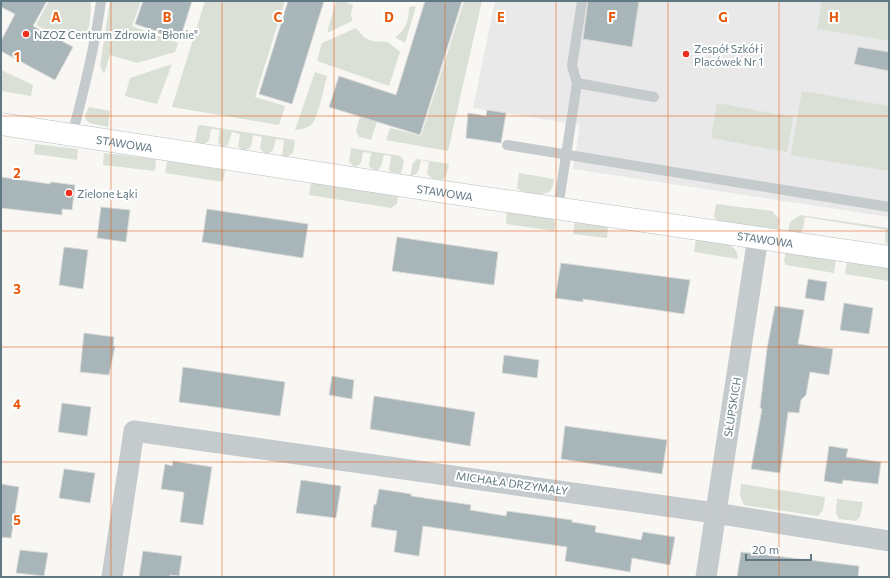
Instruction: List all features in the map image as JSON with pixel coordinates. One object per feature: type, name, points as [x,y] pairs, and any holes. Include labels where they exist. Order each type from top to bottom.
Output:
[{"type":"street","name":"STAWOWA","points":[[1,124],[889,257]]},
{"type":"street","name":"SŁUPSKICH","points":[[706,577],[758,237]]},
{"type":"street","name":"MICHAŁA DRZYMAŁY","points":[[112,577],[134,431],[716,513],[889,541]]},
{"type":"lane","points":[[72,135],[84,90],[98,24],[101,1]]},
{"type":"lane","points":[[558,208],[577,83],[572,66],[582,1]]},
{"type":"lane","points":[[577,83],[654,97]]},
{"type":"lane","points":[[507,145],[566,156],[679,172],[889,207]]},
{"type":"shaded area","points":[[49,1],[91,1],[89,25],[86,34],[83,37],[78,36],[66,29],[61,38],[36,25]]},
{"type":"shaded area","points":[[110,1],[141,1],[132,26],[178,43],[175,52],[137,63],[110,55],[104,74],[100,66]]},
{"type":"shaded area","points":[[205,1],[285,1],[255,97],[285,106],[279,125],[172,107]]},
{"type":"shaded area","points":[[336,1],[344,1],[353,5],[351,13],[352,21],[327,33]]},
{"type":"shaded area","points":[[464,1],[482,1],[448,151],[386,140],[390,128],[421,136]]},
{"type":"shaded area","name":"Zespół Szkół i Placówek Nr 1","points":[[495,1],[889,1],[889,217],[573,169],[580,125],[473,108]]},
{"type":"shaded area","points":[[822,1],[889,1],[889,41],[817,29]]},
{"type":"shaded area","points":[[416,6],[405,43],[395,37],[402,31],[406,24],[409,7]]},
{"type":"shaded area","points":[[356,28],[365,38],[372,41],[388,42],[400,52],[389,86],[317,61],[322,43]]},
{"type":"shaded area","points":[[172,64],[157,104],[125,96],[130,78]]},
{"type":"shaded area","points":[[1,70],[33,85],[31,96],[1,91]]},
{"type":"shaded area","points":[[315,72],[327,76],[316,117],[311,125],[295,130]]},
{"type":"shaded area","points":[[370,88],[386,94],[371,140],[359,137],[356,131]]},
{"type":"shaded area","points":[[802,91],[889,106],[889,171],[791,155]]},
{"type":"shaded area","points":[[717,103],[793,117],[787,152],[711,138]]},
{"type":"shaded area","points":[[89,107],[110,111],[108,127],[90,123],[86,120],[85,115]]},
{"type":"shaded area","points":[[200,125],[295,140],[293,153],[287,157],[282,156],[284,140],[276,139],[273,151],[267,154],[264,153],[260,148],[262,137],[253,135],[250,148],[243,150],[238,147],[240,134],[232,132],[228,145],[221,147],[218,142],[220,130],[211,129],[209,141],[203,144],[195,142],[198,126]]},
{"type":"shaded area","points":[[35,144],[78,149],[77,160],[34,154]]},
{"type":"shaded area","points":[[351,148],[400,156],[404,161],[401,174],[389,170],[391,156],[384,155],[381,166],[378,170],[374,170],[369,166],[371,153],[363,152],[361,163],[356,167],[353,166],[349,161]]},
{"type":"shaded area","points":[[104,153],[156,159],[155,171],[103,165]]},
{"type":"shaded area","points":[[417,159],[449,164],[446,176],[442,180],[433,179],[427,174],[429,162],[421,160],[417,173],[410,176],[413,163]]},
{"type":"shaded area","points":[[167,161],[225,170],[223,182],[165,173]]},
{"type":"shaded area","points":[[519,173],[554,179],[552,188],[547,193],[543,194],[523,192],[517,188]]},
{"type":"shaded area","points":[[311,182],[398,195],[397,204],[391,208],[309,195]]},
{"type":"shaded area","points":[[716,204],[772,211],[780,220],[778,229],[718,221],[714,217]]},
{"type":"shaded area","points":[[507,210],[552,217],[556,223],[554,231],[506,224]]},
{"type":"shaded area","points":[[800,215],[889,228],[889,246],[885,241],[886,230],[805,217],[802,231],[797,233],[788,232],[790,222]]},
{"type":"shaded area","points":[[575,221],[608,225],[607,238],[573,234]]},
{"type":"shaded area","points":[[696,238],[715,240],[728,244],[737,252],[738,259],[694,252]]},
{"type":"shaded area","points":[[786,252],[836,259],[834,273],[786,265],[784,261]]},
{"type":"shaded area","points":[[847,261],[889,267],[889,281],[845,274]]},
{"type":"shaded area","points":[[741,484],[825,497],[823,510],[818,516],[744,505],[740,496]]},
{"type":"shaded area","points":[[837,499],[863,502],[860,517],[856,521],[839,519],[836,513]]},
{"type":"building","name":"NZOZ Centrum Zdrowia \"Błonie\"","points":[[1,1],[47,1],[33,26],[73,47],[55,80],[1,51],[1,41],[15,14],[1,7]]},
{"type":"building","points":[[143,1],[192,1],[180,39],[135,24]]},
{"type":"building","points":[[288,1],[324,1],[292,104],[259,94]]},
{"type":"building","points":[[425,1],[462,1],[420,135],[329,107],[339,76],[396,95]]},
{"type":"building","points":[[588,1],[639,1],[632,47],[583,39]]},
{"type":"building","points":[[858,47],[889,52],[889,71],[854,64]]},
{"type":"building","points":[[487,110],[506,113],[501,143],[466,138],[468,113],[486,116]]},
{"type":"building","points":[[1,177],[50,184],[51,182],[75,185],[72,210],[62,209],[62,215],[1,208]]},
{"type":"building","points":[[101,207],[130,210],[126,242],[97,238]]},
{"type":"building","points":[[207,209],[308,224],[303,258],[202,242]]},
{"type":"building","points":[[397,237],[498,252],[494,285],[392,271]]},
{"type":"building","points":[[64,247],[88,250],[83,289],[59,285]]},
{"type":"building","points":[[561,263],[690,280],[684,314],[583,299],[583,302],[555,298]]},
{"type":"building","points":[[808,279],[827,282],[824,301],[805,298]]},
{"type":"building","points":[[844,303],[873,308],[869,334],[840,330]]},
{"type":"building","points":[[775,306],[804,310],[798,344],[833,349],[829,375],[810,372],[806,395],[801,400],[799,413],[788,412],[780,473],[751,469],[762,409],[760,408],[767,349]]},
{"type":"building","points":[[84,333],[114,337],[113,346],[115,346],[109,375],[80,372]]},
{"type":"building","points":[[504,355],[539,360],[537,378],[502,373]]},
{"type":"building","points":[[183,367],[285,382],[280,416],[179,402]]},
{"type":"building","points":[[332,376],[354,380],[352,399],[329,395]]},
{"type":"building","points":[[374,396],[475,412],[470,446],[370,429]]},
{"type":"building","points":[[62,403],[91,407],[87,436],[58,432]]},
{"type":"building","points":[[565,426],[667,440],[662,474],[561,459]]},
{"type":"building","points":[[829,446],[848,449],[846,457],[881,462],[878,484],[843,480],[842,484],[824,481]]},
{"type":"building","points":[[173,461],[212,467],[203,525],[180,522],[184,493],[161,489],[165,464],[172,466]]},
{"type":"building","points":[[64,469],[95,473],[90,503],[59,498]]},
{"type":"building","points":[[301,480],[341,486],[336,518],[296,513]]},
{"type":"building","points":[[1,484],[19,487],[11,538],[1,537]]},
{"type":"building","points":[[379,489],[411,494],[411,496],[471,505],[470,510],[506,516],[507,511],[572,520],[572,522],[596,526],[595,532],[641,540],[643,532],[675,537],[670,565],[632,558],[630,572],[565,561],[567,547],[423,526],[419,556],[394,552],[397,531],[371,527],[374,504],[376,505]]},
{"type":"building","points":[[20,550],[48,553],[44,576],[16,573]]},
{"type":"building","points":[[143,551],[182,556],[179,576],[170,575],[170,577],[139,577]]},
{"type":"building","points":[[741,552],[859,566],[858,577],[737,577]]},
{"type":"place","name":"NZOZ Centrum Zdrowia \"Błonie\"","points":[[26,34]]},
{"type":"place","name":"Zespół Szkół i Placówek Nr 1","points":[[686,54]]},
{"type":"place","name":"Zielone Łąki","points":[[69,193]]}]
